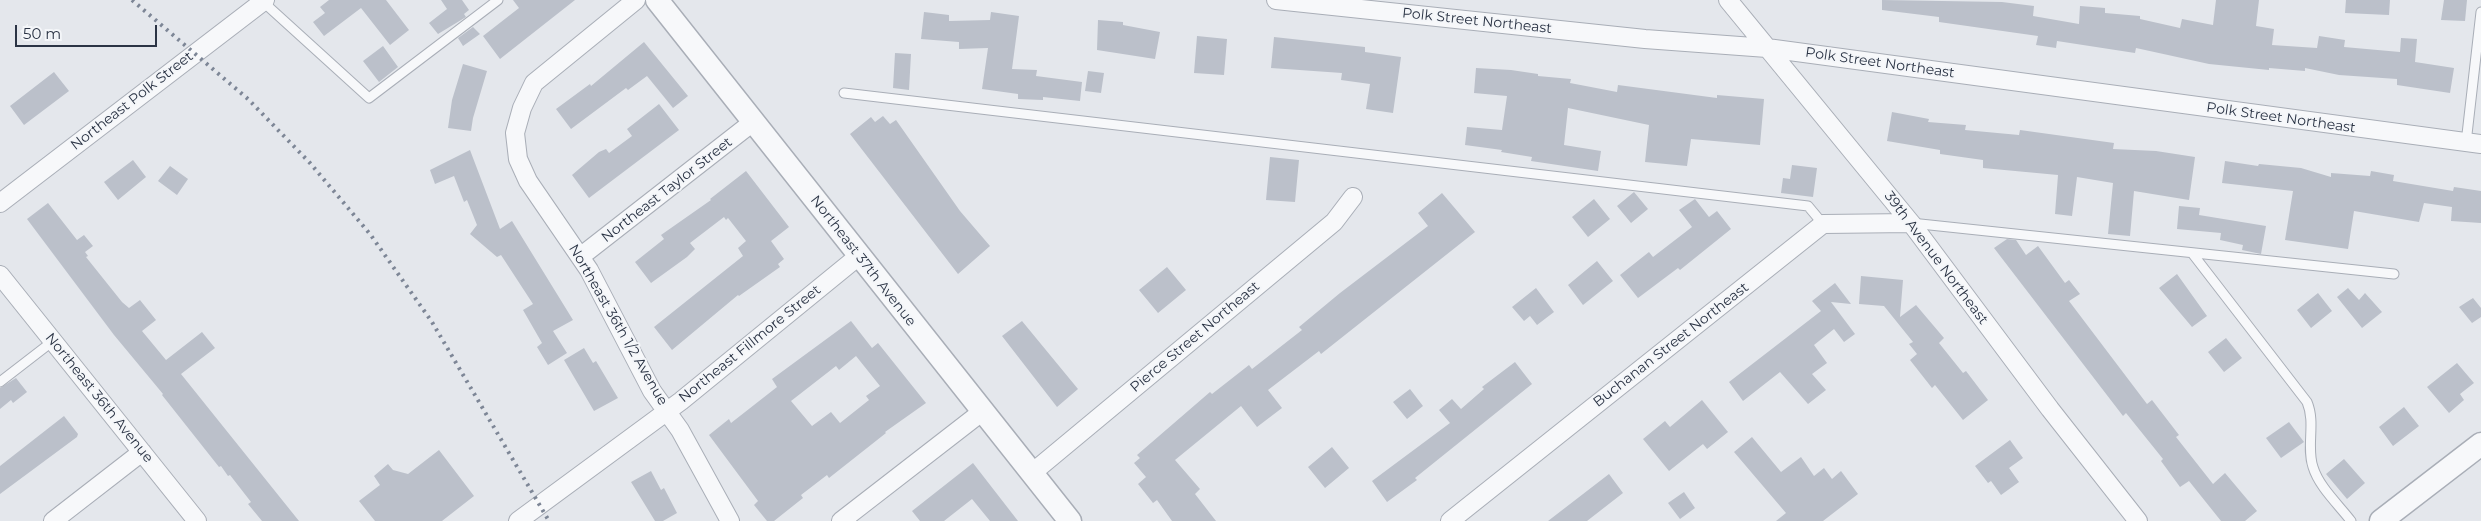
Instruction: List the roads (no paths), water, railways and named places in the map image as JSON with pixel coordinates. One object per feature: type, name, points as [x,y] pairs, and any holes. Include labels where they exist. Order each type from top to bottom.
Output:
[{"type":"street","name":"Northeast Polk Street","points":[[0,203],[263,0]]},
{"type":"street","name":"Northeast 36th 1/2 Avenue","points":[[636,0],[534,84],[522,108],[515,133],[518,159],[528,181],[580,257],[652,391],[680,430],[730,521]]},
{"type":"street","name":"Northeast 37th Avenue","points":[[657,0],[1070,521]]},
{"type":"street","name":"Polk Street Northeast","points":[[1276,0],[1645,39],[1767,48],[2474,144]]},
{"type":"street","name":"39th Avenue Northeast","points":[[1728,0],[1911,223],[2050,409],[2138,521]]},
{"type":"street","name":"Northeast Taylor Street","points":[[580,257],[753,122]]},
{"type":"street","name":"Pierce Street Northeast","points":[[1032,473],[1334,222],[1353,197]]},
{"type":"street","points":[[1823,224],[1911,223]]},
{"type":"street","name":"Buchanan Street Northeast","points":[[1450,521],[1823,224]]},
{"type":"street","name":"Northeast Fillmore Street","points":[[518,521],[667,411],[860,255]]},
{"type":"street","name":"Northeast 36th Avenue","points":[[0,275],[197,521]]},
{"type":"street","points":[[841,521],[983,411]]},
{"type":"street","points":[[2381,521],[2481,444]]},
{"type":"street","points":[[53,521],[142,452]]},
{"type":"lane","points":[[263,0],[369,98],[498,0]]},
{"type":"lane","points":[[2474,144],[2481,12]]},
{"type":"lane","points":[[844,93],[1808,206],[1823,224]]},
{"type":"lane","points":[[1911,223],[2394,274]]},
{"type":"lane","points":[[2192,253],[2307,402],[2311,411],[2312,466],[2320,481],[2351,521]]},
{"type":"lane","points":[[0,382],[53,341]]},
{"type":"railway","points":[[132,0],[248,99],[310,163],[370,234],[432,322],[549,521]]}]
